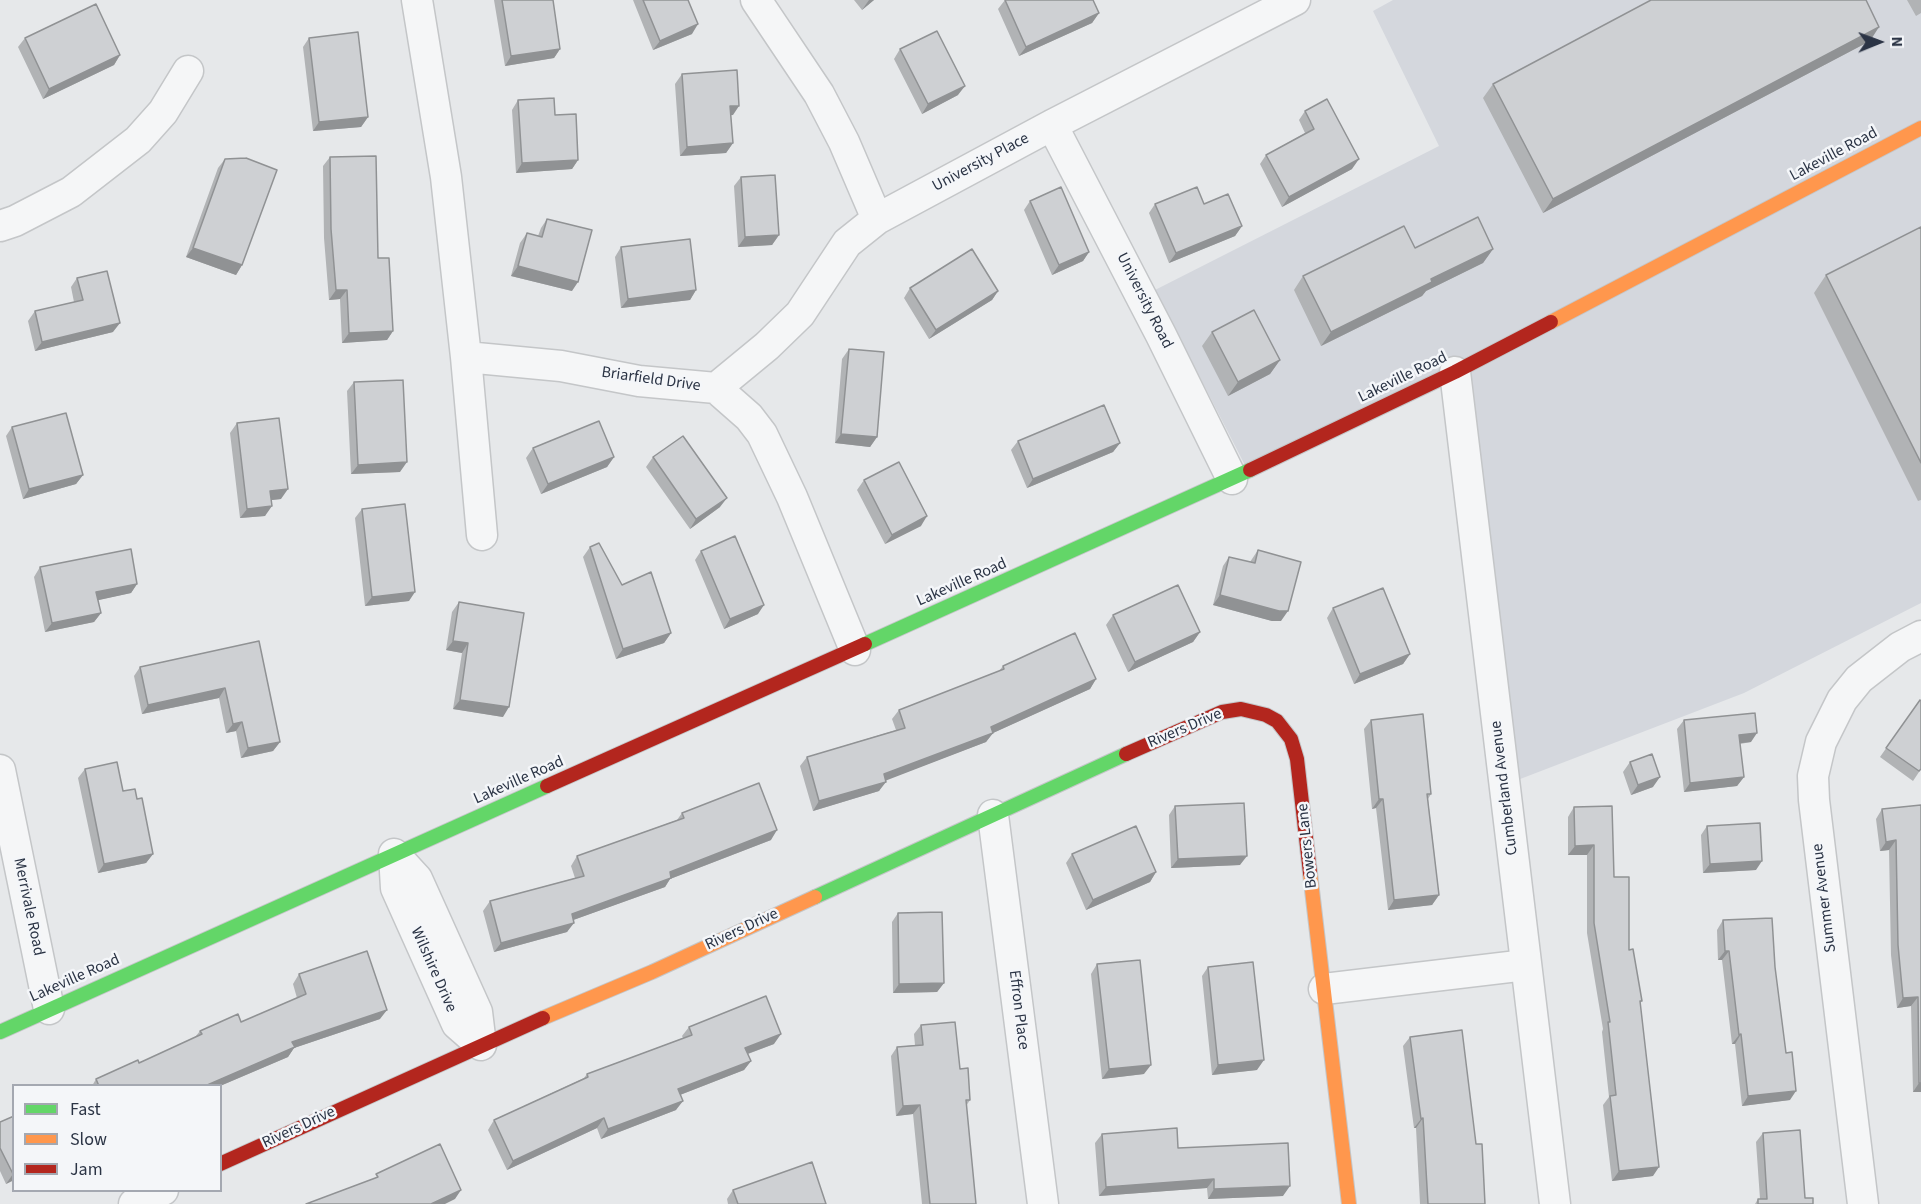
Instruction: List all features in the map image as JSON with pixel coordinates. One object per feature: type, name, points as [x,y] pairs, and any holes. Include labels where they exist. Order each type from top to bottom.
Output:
[{"type":"main road","name":"Lakeville Road","points":[[0,1032],[1232,479],[1455,372],[1921,128]]},
{"type":"main road","name":"Rivers Drive","points":[[222,1163],[481,1045],[652,972],[1203,719],[1222,712],[1241,709],[1266,715]]},
{"type":"main road","name":"Bowers Lane","points":[[1266,715],[1277,721],[1285,730],[1294,746],[1297,759],[1349,1204]]},
{"type":"street","points":[[417,0],[446,177],[466,357],[482,535]]},
{"type":"street","points":[[756,0],[819,93],[844,142],[877,219]]},
{"type":"street","name":"University Place","points":[[716,388],[768,346],[800,314],[847,243],[877,219],[1052,125],[1295,0]]},
{"type":"street","points":[[0,226],[15,221],[71,192],[138,140],[163,112],[188,71]]},
{"type":"street","name":"University Road","points":[[1052,125],[1140,294],[1232,479]]},
{"type":"street","name":"Briarfield Drive","points":[[466,357],[561,366],[639,381],[716,388],[749,417],[762,434],[792,497],[855,650]]},
{"type":"street","name":"Cumberland Avenue","points":[[1455,372],[1555,1204]]},
{"type":"street","name":"Summer Avenue","points":[[1863,1204],[1813,776],[1821,742],[1842,700],[1859,679],[1900,647],[1921,636]]},
{"type":"street","name":"Merrivale Road","points":[[0,770],[49,1009]]},
{"type":"street","name":"Effron Place","points":[[993,816],[1043,1204]]},
{"type":"street","name":"Wilshire Drive","points":[[394,854],[417,879],[477,1012],[481,1045]]},
{"type":"street","points":[[1324,989],[1526,965]]},
{"type":"street","points":[[134,1204],[161,1192]]},
{"type":"shaded area","points":[[1393,0],[1921,0],[1921,603],[1744,693],[1502,786],[1455,372],[1248,471],[1155,290],[1439,146],[1373,11]]},
{"type":"building","points":[[502,0],[553,0],[560,49],[511,56]]},
{"type":"building","points":[[643,0],[688,0],[698,24],[660,41]]},
{"type":"building","points":[[1005,0],[1093,0],[1099,13],[1026,47]]},
{"type":"building","points":[[1651,0],[1866,0],[1879,27],[1553,199],[1493,84]]},
{"type":"building","points":[[96,4],[120,55],[49,89],[25,38]]},
{"type":"building","points":[[937,31],[965,86],[928,104],[900,49]]},
{"type":"building","points":[[358,32],[368,117],[319,122],[309,38]]},
{"type":"building","points":[[737,70],[739,106],[730,106],[733,143],[687,147],[682,74]]},
{"type":"building","points":[[554,98],[555,115],[576,114],[578,160],[522,163],[518,100]]},
{"type":"building","points":[[1327,99],[1359,159],[1289,197],[1266,155],[1314,129],[1305,111]]},
{"type":"building","points":[[376,156],[378,258],[389,258],[393,331],[349,333],[347,290],[336,290],[331,229],[330,157]]},
{"type":"building","points":[[246,158],[277,170],[242,265],[193,248],[225,159]]},
{"type":"building","points":[[775,175],[779,235],[745,237],[741,177]]},
{"type":"building","points":[[1061,187],[1089,252],[1059,265],[1030,201]]},
{"type":"building","points":[[1197,187],[1204,204],[1228,194],[1242,226],[1176,253],[1155,204]]},
{"type":"building","points":[[1478,217],[1493,249],[1331,332],[1303,276],[1404,226],[1415,248]]},
{"type":"building","points":[[547,219],[592,230],[578,282],[518,266],[527,233],[542,237]]},
{"type":"building","points":[[1921,227],[1921,463],[1826,275]]},
{"type":"building","points":[[690,239],[696,290],[628,299],[621,247]]},
{"type":"building","points":[[972,249],[998,291],[936,330],[910,288]]},
{"type":"building","points":[[107,271],[120,323],[42,342],[35,311],[83,300],[77,278]]},
{"type":"building","points":[[1254,310],[1280,360],[1238,382],[1212,332]]},
{"type":"building","points":[[849,349],[884,352],[877,437],[841,434]]},
{"type":"building","points":[[403,380],[407,462],[358,465],[354,382]]},
{"type":"building","points":[[1104,405],[1120,443],[1033,479],[1018,441]]},
{"type":"building","points":[[66,413],[83,475],[29,489],[12,427]]},
{"type":"building","points":[[279,418],[288,489],[270,491],[272,506],[247,509],[237,423]]},
{"type":"building","points":[[599,421],[614,457],[548,484],[533,448]]},
{"type":"building","points":[[683,436],[727,498],[696,519],[653,457]]},
{"type":"building","points":[[899,462],[927,516],[892,535],[864,480]]},
{"type":"building","points":[[405,504],[415,592],[372,597],[362,509]]},
{"type":"building","points":[[735,536],[764,605],[730,619],[701,551]]},
{"type":"building","points":[[599,543],[622,585],[651,572],[671,633],[623,649],[590,547]]},
{"type":"building","points":[[131,549],[137,584],[96,592],[101,613],[52,623],[40,567]]},
{"type":"building","points":[[1258,550],[1301,562],[1288,611],[1279,611],[1220,595],[1229,557],[1255,563]]},
{"type":"building","points":[[1178,585],[1200,632],[1135,662],[1113,615]]},
{"type":"building","points":[[1383,588],[1410,654],[1360,674],[1333,608]]},
{"type":"building","points":[[459,602],[524,613],[509,707],[460,700],[468,643],[453,641]]},
{"type":"building","points":[[1075,633],[1096,679],[991,727],[993,733],[884,774],[886,782],[819,801],[807,757],[905,728],[899,710],[1004,669],[1003,666]]},
{"type":"building","points":[[259,641],[280,742],[248,748],[242,722],[233,724],[225,688],[148,705],[140,667]]},
{"type":"building","points":[[1920,700],[1921,769],[1919,771],[1886,748]]},
{"type":"building","points":[[1755,713],[1757,733],[1739,735],[1744,777],[1690,783],[1684,720]]},
{"type":"building","points":[[1423,714],[1431,794],[1427,794],[1439,895],[1394,900],[1383,799],[1379,799],[1371,720]]},
{"type":"building","points":[[1652,754],[1660,777],[1638,785],[1630,762]]},
{"type":"building","points":[[117,762],[123,791],[135,789],[137,799],[142,798],[153,854],[104,864],[85,769]]},
{"type":"building","points":[[759,783],[777,830],[670,872],[671,878],[572,914],[574,923],[501,943],[490,901],[584,876],[577,856],[684,818],[682,813]]},
{"type":"building","points":[[1244,803],[1247,856],[1178,859],[1175,806]]},
{"type":"building","points":[[1921,805],[1921,1083],[1919,1083],[1918,997],[1903,998],[1898,945],[1896,840],[1886,842],[1882,809]]},
{"type":"building","points":[[1612,806],[1614,877],[1629,877],[1629,950],[1633,949],[1642,1001],[1640,1001],[1659,1167],[1619,1171],[1610,1096],[1616,1095],[1608,1022],[1610,1022],[1594,923],[1594,845],[1575,846],[1574,807]]},
{"type":"building","points":[[1760,823],[1762,861],[1710,864],[1707,826]]},
{"type":"building","points":[[1136,826],[1156,872],[1093,900],[1072,854]]},
{"type":"building","points":[[942,912],[944,983],[899,984],[898,913]]},
{"type":"building","points":[[1772,918],[1775,967],[1786,1053],[1792,1052],[1796,1091],[1748,1096],[1729,951],[1725,951],[1723,920]]},
{"type":"building","points":[[367,951],[387,1010],[292,1042],[295,1047],[210,1084],[98,1084],[96,1079],[138,1060],[139,1063],[202,1034],[200,1031],[238,1014],[241,1022],[306,994],[299,974]]},
{"type":"building","points":[[1140,960],[1151,1065],[1109,1069],[1097,964]]},
{"type":"building","points":[[1253,962],[1264,1060],[1218,1065],[1208,967]]},
{"type":"building","points":[[766,996],[781,1034],[745,1048],[751,1061],[678,1089],[683,1101],[608,1129],[604,1118],[513,1161],[494,1120],[588,1077],[587,1074],[692,1035],[689,1027]]},
{"type":"building","points":[[955,1022],[960,1069],[968,1068],[970,1100],[966,1100],[976,1204],[930,1204],[920,1105],[903,1106],[897,1047],[923,1045],[921,1025]]},
{"type":"building","points":[[1462,1030],[1476,1144],[1482,1144],[1485,1204],[1428,1204],[1423,1118],[1421,1119],[1410,1037]]},
{"type":"building","points":[[12,1117],[12,1172],[0,1148],[0,1122]]},
{"type":"building","points":[[1177,1128],[1178,1148],[1288,1143],[1290,1186],[1214,1189],[1214,1179],[1106,1187],[1102,1134]]},
{"type":"building","points":[[1800,1130],[1805,1198],[1813,1198],[1813,1204],[1758,1204],[1758,1199],[1767,1199],[1763,1133]]},
{"type":"building","points":[[440,1144],[461,1190],[431,1204],[306,1204],[378,1177],[376,1174]]},
{"type":"building","points":[[812,1162],[826,1204],[738,1204],[733,1190]]},
{"type":"traffic: fast","points":[[865,644],[1250,470]]},
{"type":"traffic: fast","points":[[815,897],[1126,754]]},
{"type":"traffic: fast","points":[[0,1032],[547,786]]},
{"type":"traffic: slow","points":[[1551,322],[1921,128]]},
{"type":"traffic: slow","points":[[1310,873],[1349,1204]]},
{"type":"traffic: slow","points":[[543,1018],[652,972],[815,897]]},
{"type":"traffic: jam","points":[[1250,470],[1455,372],[1551,322]]},
{"type":"traffic: jam","points":[[547,786],[865,644]]},
{"type":"traffic: jam","points":[[1126,754],[1222,712],[1241,709],[1266,715],[1277,721],[1291,739],[1297,759],[1310,873]]},
{"type":"traffic: jam","points":[[222,1163],[543,1018]]}]
